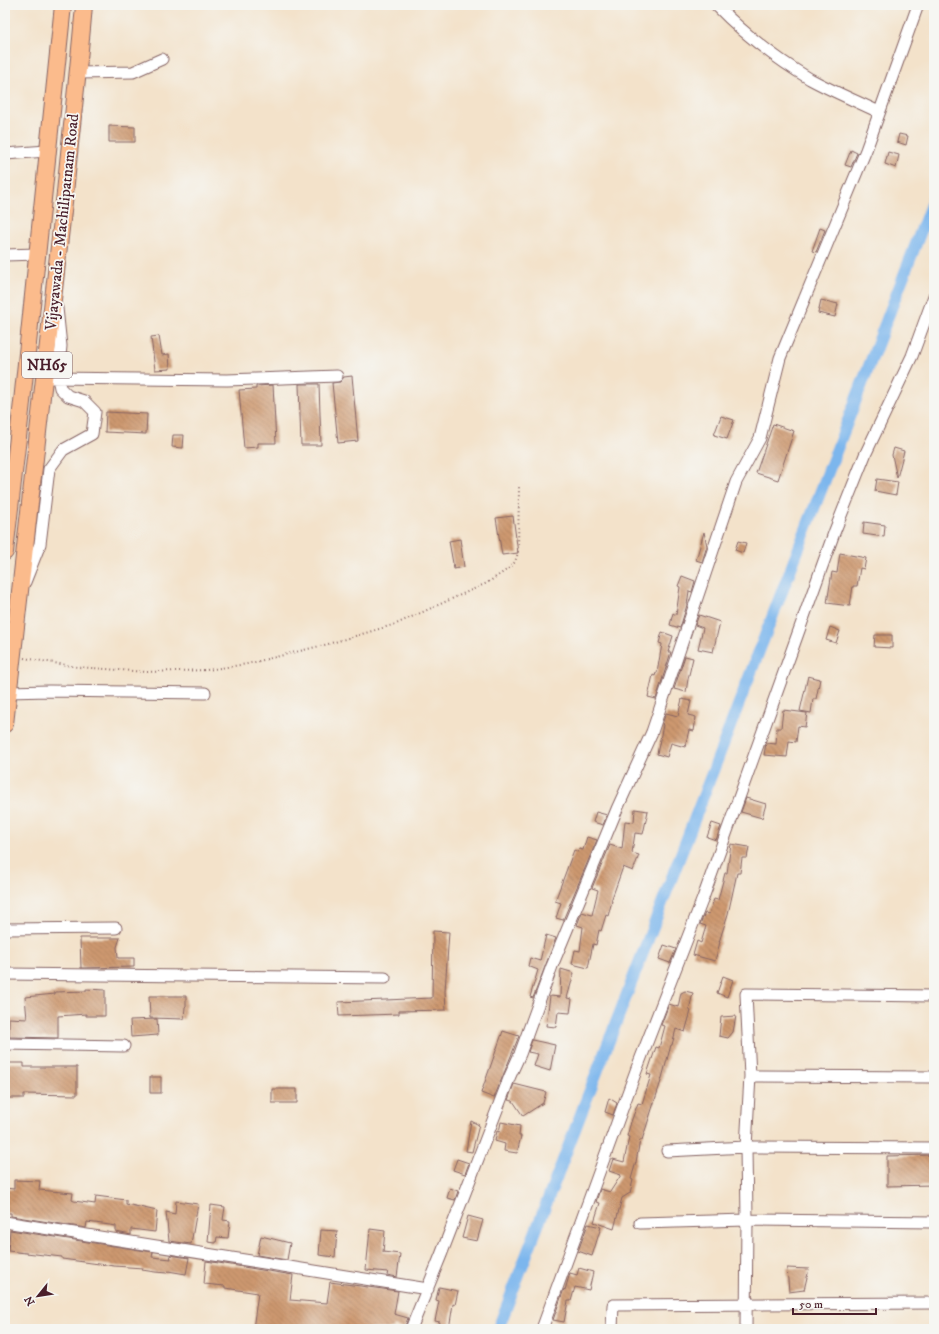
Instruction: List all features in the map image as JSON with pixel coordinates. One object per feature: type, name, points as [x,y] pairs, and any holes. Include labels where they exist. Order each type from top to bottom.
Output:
[{"type":"highway","name":"Vijayawada - Machilipatnam Road","points":[[5,552],[38,254],[47,151],[63,5]]},
{"type":"highway","name":"Vijayawada - Machilipatnam Road","points":[[5,724],[20,595],[52,378],[55,286],[69,146],[79,73],[84,5]]},
{"type":"street","points":[[716,5],[736,25],[773,55],[811,79],[879,112]]},
{"type":"street","points":[[411,1329],[520,1054],[552,966],[617,809],[652,732],[736,482],[760,438],[780,358],[866,150],[918,5]]},
{"type":"street","points":[[79,73],[133,72],[162,59]]},
{"type":"street","points":[[5,154],[47,151]]},
{"type":"street","points":[[5,255],[38,254]]},
{"type":"street","points":[[542,1329],[637,1068],[703,898],[834,533],[865,455],[912,356],[934,296]]},
{"type":"street","points":[[52,378],[227,380],[336,376]]},
{"type":"street","points":[[20,595],[40,544],[49,469],[63,450],[92,434],[94,412],[84,401],[68,396],[52,378]]},
{"type":"street","points":[[8,692],[48,690],[205,693]]},
{"type":"street","points":[[5,929],[116,928]]},
{"type":"street","points":[[5,974],[386,978]]},
{"type":"street","points":[[746,1329],[746,1147],[750,1076],[746,994],[934,996]]},
{"type":"street","points":[[5,1044],[124,1046]]},
{"type":"street","points":[[750,1076],[934,1076]]},
{"type":"street","points":[[667,1151],[746,1147],[934,1148]]},
{"type":"street","points":[[640,1223],[747,1220],[934,1222]]},
{"type":"street","points":[[5,1222],[428,1288]]},
{"type":"street","points":[[612,1329],[613,1305],[934,1303]]},
{"type":"path","points":[[13,656],[78,667],[147,672],[207,670],[247,664],[328,644],[396,624],[487,583],[508,569],[515,562],[518,552],[519,487]]},
{"type":"building","points":[[109,126],[135,127],[135,142],[109,142]]},
{"type":"building","points":[[899,134],[908,136],[906,145],[897,142]]},
{"type":"building","points":[[851,150],[857,153],[851,167],[845,165]]},
{"type":"building","points":[[888,152],[899,155],[896,168],[885,164]]},
{"type":"building","points":[[820,228],[825,230],[816,252],[812,251]]},
{"type":"building","points":[[821,300],[838,304],[835,317],[818,313]]},
{"type":"building","points":[[159,336],[162,355],[169,354],[170,369],[155,370],[151,337]]},
{"type":"building","points":[[352,376],[358,441],[338,443],[332,383],[340,382],[344,377]]},
{"type":"building","points":[[299,384],[319,384],[321,445],[301,445]]},
{"type":"building","points":[[273,385],[276,443],[258,443],[258,447],[244,448],[239,390],[256,389],[256,386]]},
{"type":"building","points":[[106,412],[147,414],[146,434],[105,432]]},
{"type":"building","points":[[721,416],[734,420],[727,439],[714,435]]},
{"type":"building","points":[[773,424],[794,431],[778,480],[756,473]]},
{"type":"building","points":[[173,435],[184,435],[183,448],[172,447]]},
{"type":"building","points":[[894,448],[904,451],[897,478],[892,455]]},
{"type":"building","points":[[877,479],[898,482],[896,495],[875,491]]},
{"type":"building","points":[[513,516],[518,553],[502,555],[496,518]]},
{"type":"building","points":[[864,522],[885,525],[884,537],[863,534]]},
{"type":"building","points":[[704,532],[707,546],[702,562],[696,560]]},
{"type":"building","points":[[460,539],[464,567],[454,569],[449,541]]},
{"type":"building","points":[[738,541],[746,543],[743,553],[735,550]]},
{"type":"building","points":[[840,553],[866,558],[864,569],[860,568],[857,586],[853,586],[850,606],[827,603],[832,572],[837,573]]},
{"type":"building","points":[[682,576],[695,581],[692,592],[689,591],[687,605],[680,628],[670,625],[673,613],[676,615],[680,587],[678,586]]},
{"type":"building","points":[[699,615],[720,622],[713,652],[698,649],[703,628],[695,625]]},
{"type":"building","points":[[830,627],[840,631],[836,643],[826,640]]},
{"type":"building","points":[[662,632],[673,636],[668,652],[671,652],[656,699],[648,697],[653,675],[655,676],[657,673],[662,644],[659,643]]},
{"type":"building","points":[[875,635],[892,635],[892,648],[874,647]]},
{"type":"building","points":[[685,656],[693,658],[686,692],[674,689]]},
{"type":"building","points":[[808,676],[820,679],[816,699],[813,699],[811,713],[800,711]]},
{"type":"building","points":[[682,699],[691,701],[688,715],[696,717],[694,731],[689,730],[685,747],[671,743],[667,757],[657,754],[662,724],[666,713],[678,716]]},
{"type":"building","points":[[783,710],[807,713],[805,727],[798,726],[796,742],[789,741],[787,757],[764,755],[766,743],[776,744],[777,728],[781,728]]},
{"type":"building","points":[[746,798],[766,804],[762,818],[741,812]]},
{"type":"building","points":[[635,809],[648,811],[643,834],[635,833],[632,853],[639,855],[633,871],[623,867],[611,901],[608,916],[606,915],[601,931],[599,930],[596,945],[593,944],[588,968],[572,964],[575,950],[580,951],[583,927],[577,925],[582,912],[592,915],[598,890],[592,888],[610,845],[622,849],[625,821],[634,822]]},
{"type":"building","points":[[596,812],[607,815],[603,825],[593,822]]},
{"type":"building","points":[[712,823],[721,826],[716,840],[707,837]]},
{"type":"building","points":[[587,837],[597,840],[563,920],[556,918],[561,903],[555,901],[574,850],[578,852],[579,849],[583,850]]},
{"type":"building","points":[[731,844],[749,847],[747,858],[742,858],[740,873],[737,873],[728,914],[719,942],[715,961],[693,955],[697,941],[701,943],[706,926],[700,924],[705,913],[709,914],[714,899],[718,900],[725,873],[727,873]]},
{"type":"building","points":[[433,931],[449,932],[445,991],[446,1010],[399,1011],[399,1014],[339,1016],[338,1002],[432,998]]},
{"type":"building","points":[[546,935],[556,938],[533,998],[530,997],[538,970],[528,966],[530,958],[540,961]]},
{"type":"building","points":[[80,938],[120,938],[117,947],[118,958],[134,958],[134,967],[81,968]]},
{"type":"building","points":[[664,945],[676,949],[670,963],[659,959]]},
{"type":"building","points":[[561,969],[574,973],[567,998],[572,999],[570,1013],[558,1012],[556,1027],[546,1026],[550,996],[560,997]]},
{"type":"building","points":[[723,976],[733,980],[727,997],[717,993]]},
{"type":"building","points":[[86,989],[105,990],[105,1016],[86,1016],[86,1014],[58,1016],[58,1038],[9,1037],[9,1018],[27,1019],[25,997],[55,994],[55,992],[86,991]]},
{"type":"building","points":[[685,991],[693,993],[689,1010],[691,1011],[685,1032],[676,1029],[642,1140],[640,1140],[631,1179],[633,1180],[630,1193],[622,1198],[614,1229],[594,1222],[600,1203],[596,1202],[600,1189],[610,1192],[621,1175],[609,1171],[613,1159],[624,1162],[629,1137],[627,1136],[631,1122],[638,1103],[642,1104],[651,1075],[647,1074],[656,1047],[659,1048],[665,1026],[661,1025],[669,1004],[678,1007],[681,993]]},
{"type":"building","points":[[149,996],[186,996],[184,1019],[150,1018]]},
{"type":"building","points":[[736,1016],[733,1032],[728,1038],[719,1036],[721,1017]]},
{"type":"building","points":[[157,1019],[158,1035],[131,1037],[130,1020]]},
{"type":"building","points":[[503,1031],[519,1036],[494,1098],[481,1093]]},
{"type":"building","points":[[532,1040],[555,1045],[550,1071],[534,1066],[538,1054],[528,1052]]},
{"type":"building","points":[[8,1063],[24,1063],[24,1067],[77,1067],[77,1095],[24,1094],[24,1098],[8,1098]]},
{"type":"building","points":[[150,1077],[161,1077],[161,1093],[150,1093]]},
{"type":"building","points":[[514,1084],[546,1092],[543,1103],[523,1116],[513,1101],[508,1100]]},
{"type":"building","points":[[272,1089],[297,1089],[297,1103],[272,1103]]},
{"type":"building","points":[[609,1098],[617,1103],[613,1115],[605,1112]]},
{"type":"building","points":[[471,1121],[479,1125],[472,1152],[466,1151]]},
{"type":"building","points":[[501,1122],[520,1126],[519,1136],[521,1136],[517,1153],[504,1151],[505,1144],[495,1141]]},
{"type":"building","points":[[934,1155],[934,1185],[887,1186],[887,1156]]},
{"type":"building","points":[[457,1159],[469,1163],[465,1174],[453,1170]]},
{"type":"building","points":[[14,1180],[40,1181],[39,1190],[73,1193],[72,1200],[74,1201],[95,1204],[96,1196],[126,1200],[126,1204],[157,1211],[155,1232],[131,1229],[131,1235],[116,1232],[116,1226],[110,1225],[87,1222],[86,1228],[11,1216],[11,1213],[5,1213],[5,1188],[14,1189]]},
{"type":"building","points":[[450,1188],[458,1191],[455,1200],[447,1198]]},
{"type":"building","points":[[176,1201],[198,1204],[191,1244],[169,1241],[166,1212],[175,1214]]},
{"type":"building","points":[[211,1205],[225,1207],[223,1220],[230,1221],[228,1238],[217,1237],[216,1243],[208,1242]]},
{"type":"building","points":[[468,1216],[483,1220],[477,1241],[462,1238]]},
{"type":"building","points":[[588,1224],[601,1227],[592,1256],[578,1251]]},
{"type":"building","points":[[370,1229],[385,1231],[383,1252],[400,1254],[397,1277],[387,1275],[388,1272],[366,1270]]},
{"type":"building","points":[[10,1230],[153,1252],[152,1257],[171,1259],[170,1255],[189,1258],[186,1274],[168,1271],[167,1273],[155,1272],[142,1270],[143,1268],[114,1266],[62,1259],[62,1257],[8,1251]]},
{"type":"building","points":[[321,1230],[337,1231],[335,1257],[319,1255]]},
{"type":"building","points":[[261,1236],[290,1243],[287,1260],[257,1255]]},
{"type":"building","points":[[206,1261],[293,1275],[290,1300],[327,1303],[330,1282],[398,1291],[394,1314],[408,1318],[404,1329],[394,1326],[393,1329],[253,1329],[258,1293],[225,1288],[225,1286],[204,1284]]},
{"type":"building","points":[[579,1268],[593,1272],[589,1290],[575,1287],[571,1301],[568,1301],[564,1322],[553,1320],[570,1273],[577,1275]]},
{"type":"building","points":[[787,1268],[809,1269],[804,1290],[789,1292]]},
{"type":"building","points":[[439,1287],[458,1291],[455,1305],[453,1304],[449,1329],[438,1329],[440,1322],[435,1321],[439,1301],[436,1300]]},
{"type":"waterway","points":[[498,1329],[934,197]]}]
